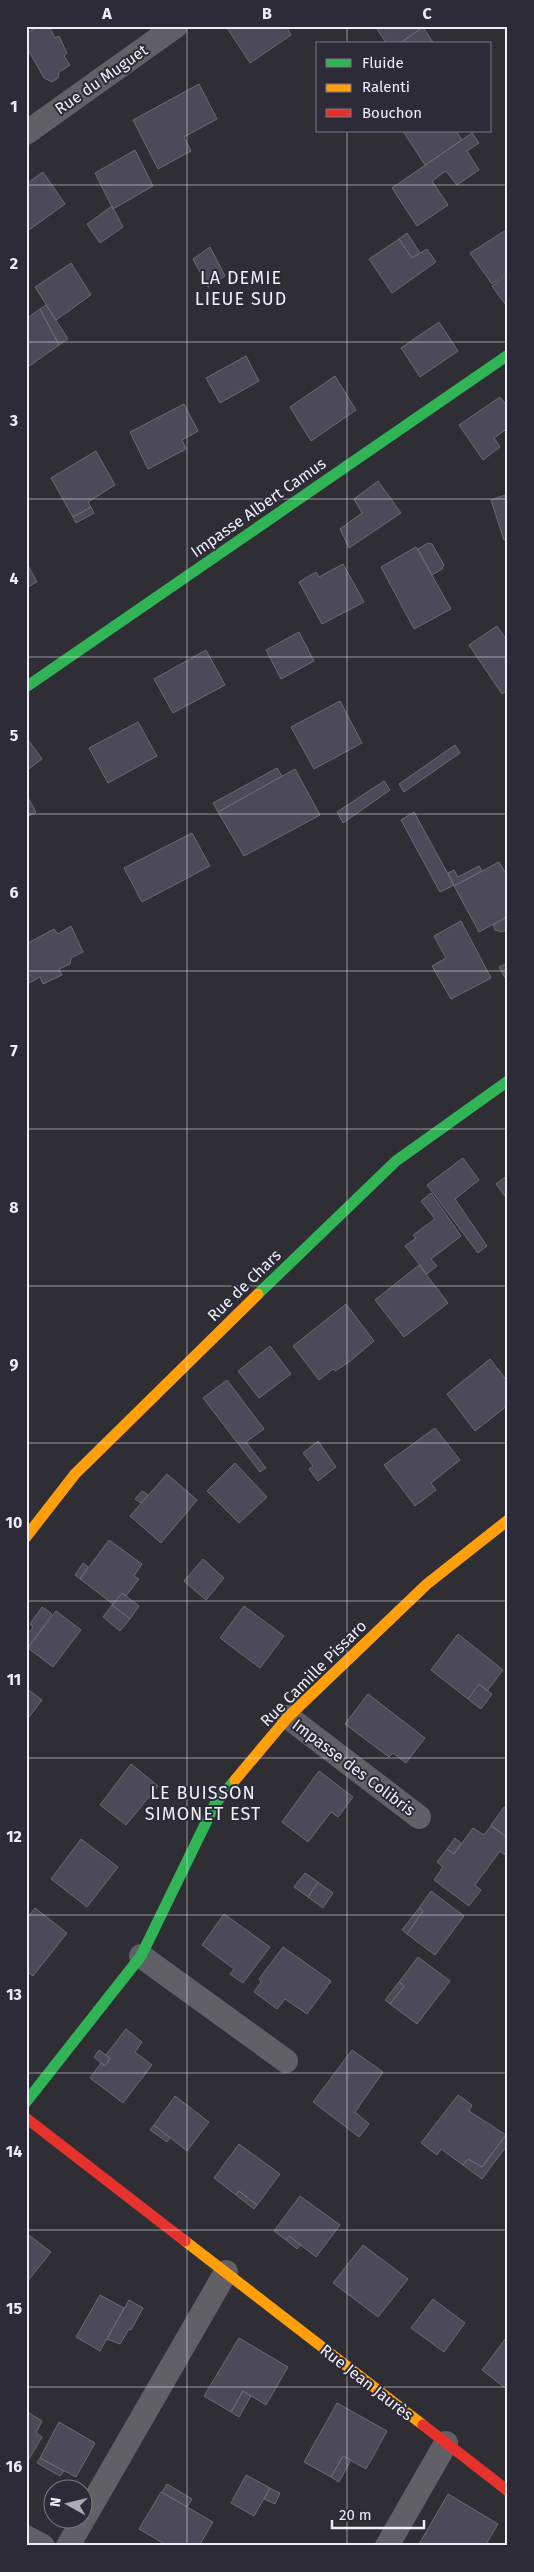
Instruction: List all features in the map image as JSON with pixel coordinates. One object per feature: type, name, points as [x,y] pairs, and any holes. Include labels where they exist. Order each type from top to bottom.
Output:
[{"type":"street","name":"Rue du Muguet","points":[[26,132],[176,26]]},
{"type":"street","name":"Impasse Albert Camus","points":[[26,687],[508,355]]},
{"type":"street","name":"Rue de Chars","points":[[26,1537],[75,1474],[396,1161],[508,1081]]},
{"type":"street","name":"Rue Camille Pissaro","points":[[26,2102],[141,1956],[215,1804],[288,1717],[427,1584],[508,1520]]},
{"type":"street","name":"Impasse des Colibris","points":[[288,1717],[420,1816]]},
{"type":"street","points":[[141,1956],[286,2062]]},
{"type":"street","name":"Rue Jean Jaurès","points":[[26,2118],[508,2492]]},
{"type":"street","points":[[68,2546],[226,2272]]},
{"type":"street","points":[[387,2546],[446,2443]]},
{"type":"street","points":[[26,2537],[42,2546]]},
{"type":"building","points":[[40,26],[49,26],[55,38],[59,36],[67,53],[64,56],[70,65],[59,72],[58,78],[52,82],[44,78],[26,46],[26,33]]},
{"type":"building","points":[[226,26],[286,26],[291,35],[250,63]]},
{"type":"building","points":[[375,26],[423,27],[402,42],[386,42]]},
{"type":"building","points":[[423,27],[433,42],[402,42]]},
{"type":"building","points":[[199,84],[217,119],[184,137],[191,151],[158,169],[133,120]]},
{"type":"building","points":[[404,132],[457,132],[462,140],[425,165]]},
{"type":"building","points":[[472,133],[479,143],[467,151],[479,170],[457,185],[446,171],[432,181],[448,205],[417,226],[392,188]]},
{"type":"building","points":[[135,150],[153,186],[113,209],[95,173]]},
{"type":"building","points":[[43,172],[65,204],[26,232],[26,184]]},
{"type":"building","points":[[112,206],[123,227],[100,243],[87,224]]},
{"type":"building","points":[[506,230],[508,273],[492,284],[470,253]]},
{"type":"building","points":[[407,233],[420,253],[412,258],[399,239]]},
{"type":"building","points":[[399,239],[412,258],[427,249],[436,262],[392,293],[369,259]]},
{"type":"building","points":[[210,247],[225,276],[208,287],[193,259]]},
{"type":"building","points":[[71,263],[91,295],[56,320],[35,287]]},
{"type":"building","points":[[508,275],[508,308],[492,286]]},
{"type":"building","points":[[46,305],[68,339],[59,345],[40,309]]},
{"type":"building","points":[[40,309],[59,345],[28,367],[26,364],[26,319]]},
{"type":"building","points":[[439,322],[458,351],[420,377],[401,348]]},
{"type":"building","points":[[246,356],[259,381],[220,403],[206,378]]},
{"type":"building","points":[[335,376],[356,410],[311,441],[290,407]]},
{"type":"building","points":[[500,397],[508,407],[508,428],[494,438],[500,447],[483,460],[459,425]]},
{"type":"building","points":[[184,404],[198,431],[182,440],[186,449],[148,469],[130,432]]},
{"type":"building","points":[[96,451],[115,485],[88,502],[91,507],[73,517],[51,478]]},
{"type":"building","points":[[378,481],[401,513],[349,548],[340,529],[362,513],[354,499]]},
{"type":"building","points":[[508,494],[508,539],[504,540],[491,500]]},
{"type":"building","points":[[91,507],[94,513],[76,523],[73,517]]},
{"type":"building","points":[[428,543],[432,544],[444,565],[442,569],[432,575],[418,549]]},
{"type":"building","points":[[416,547],[451,609],[414,629],[381,567]]},
{"type":"building","points":[[26,562],[37,582],[26,588]]},
{"type":"building","points":[[343,564],[364,602],[322,624],[299,582],[316,572],[319,577]]},
{"type":"building","points":[[497,626],[508,642],[508,689],[502,694],[469,645]]},
{"type":"building","points":[[299,632],[314,661],[281,679],[266,650]]},
{"type":"building","points":[[206,650],[225,685],[173,713],[154,679]]},
{"type":"building","points":[[340,701],[362,743],[314,769],[291,727]]},
{"type":"building","points":[[138,722],[157,756],[108,783],[89,748]]},
{"type":"building","points":[[26,737],[42,759],[26,771]]},
{"type":"building","points":[[455,745],[460,753],[404,792],[399,784]]},
{"type":"building","points":[[277,768],[282,776],[218,812],[213,803]]},
{"type":"building","points":[[295,769],[320,815],[244,856],[218,812]]},
{"type":"building","points":[[384,781],[390,790],[343,823],[337,812]]},
{"type":"building","points":[[27,796],[36,812],[27,817],[26,816]]},
{"type":"building","points":[[414,812],[454,885],[440,892],[401,820]]},
{"type":"building","points":[[192,833],[210,866],[142,902],[124,868]]},
{"type":"building","points":[[499,862],[508,877],[508,916],[479,932],[454,886]]},
{"type":"building","points":[[479,866],[482,871],[454,886],[448,873],[454,870],[458,877]]},
{"type":"building","points":[[508,916],[508,929],[502,932],[495,930],[493,925]]},
{"type":"building","points":[[461,921],[491,978],[451,999],[432,966],[446,958],[434,936]]},
{"type":"building","points":[[71,926],[83,952],[71,958],[70,964],[59,969],[62,975],[43,984],[40,977],[29,983],[26,977],[26,944],[54,929],[58,934]]},
{"type":"building","points":[[508,963],[508,983],[499,967]]},
{"type":"building","points":[[463,1158],[479,1180],[455,1199],[487,1246],[478,1253],[427,1185]]},
{"type":"building","points":[[508,1175],[508,1200],[496,1184]]},
{"type":"building","points":[[431,1193],[461,1236],[431,1259],[437,1266],[427,1274],[405,1246],[416,1238],[413,1235],[435,1219],[421,1201]]},
{"type":"building","points":[[419,1265],[448,1303],[404,1337],[375,1300]]},
{"type":"building","points":[[346,1304],[374,1341],[349,1362],[335,1371],[333,1369],[319,1380],[293,1346]]},
{"type":"building","points":[[270,1346],[291,1374],[259,1398],[238,1371]]},
{"type":"building","points":[[490,1359],[508,1382],[508,1405],[475,1431],[447,1394]]},
{"type":"building","points":[[227,1380],[264,1429],[246,1442],[266,1468],[260,1472],[203,1398]]},
{"type":"building","points":[[435,1428],[460,1460],[431,1483],[436,1490],[415,1506],[384,1465]]},
{"type":"building","points":[[318,1441],[336,1467],[318,1481],[309,1469],[313,1466],[303,1453]]},
{"type":"building","points":[[235,1463],[267,1497],[239,1523],[207,1491]]},
{"type":"building","points":[[167,1474],[197,1500],[161,1543],[130,1516]]},
{"type":"building","points":[[142,1491],[148,1495],[141,1503],[135,1499]]},
{"type":"building","points":[[109,1540],[142,1564],[134,1576],[139,1579],[126,1596],[122,1593],[113,1604],[80,1579]]},
{"type":"building","points":[[203,1559],[224,1578],[206,1600],[184,1581]]},
{"type":"building","points":[[83,1563],[88,1567],[80,1579],[75,1575]]},
{"type":"building","points":[[122,1593],[139,1606],[130,1619],[112,1605]]},
{"type":"building","points":[[112,1605],[130,1619],[120,1631],[103,1617]]},
{"type":"building","points":[[244,1606],[284,1636],[260,1668],[220,1638]]},
{"type":"building","points":[[42,1607],[52,1614],[28,1648],[26,1637],[33,1627],[30,1624]]},
{"type":"building","points":[[56,1611],[81,1630],[53,1667],[28,1648]]},
{"type":"building","points":[[458,1634],[503,1670],[487,1691],[479,1684],[468,1699],[431,1670]]},
{"type":"building","points":[[479,1684],[492,1694],[481,1709],[468,1699]]},
{"type":"building","points":[[26,1688],[42,1700],[26,1721]]},
{"type":"building","points":[[368,1694],[425,1738],[406,1763],[393,1753],[389,1757],[345,1724]]},
{"type":"building","points":[[131,1764],[158,1786],[126,1825],[100,1805]]},
{"type":"building","points":[[319,1771],[353,1797],[338,1817],[331,1812],[308,1842],[282,1822]]},
{"type":"building","points":[[504,1807],[508,1809],[508,1838],[491,1825]]},
{"type":"building","points":[[491,1826],[508,1838],[508,1857],[500,1851],[475,1885],[481,1890],[469,1906],[434,1880],[443,1867],[437,1862],[447,1849],[454,1854],[473,1828],[484,1835]]},
{"type":"building","points":[[455,1838],[461,1843],[454,1854],[447,1849]]},
{"type":"building","points":[[81,1839],[118,1867],[87,1907],[51,1879]]},
{"type":"building","points":[[305,1873],[318,1882],[308,1897],[294,1887]]},
{"type":"building","points":[[318,1882],[333,1893],[323,1908],[308,1897]]},
{"type":"building","points":[[431,1891],[464,1916],[435,1955],[407,1934],[423,1911],[419,1908]]},
{"type":"building","points":[[35,1908],[67,1933],[33,1976],[26,1971],[26,1919]]},
{"type":"building","points":[[419,1908],[423,1911],[407,1934],[402,1930]]},
{"type":"building","points":[[224,1914],[270,1947],[243,1983],[230,1974],[234,1969],[202,1945]]},
{"type":"building","points":[[283,1947],[331,1981],[307,2014],[285,1999],[277,2009],[254,1992],[261,1982],[259,1979]]},
{"type":"building","points":[[418,1957],[450,1981],[417,2024],[390,2004],[404,1986],[399,1982]]},
{"type":"building","points":[[399,1982],[404,1986],[390,2004],[385,2000]]},
{"type":"building","points":[[126,2029],[142,2042],[135,2052],[152,2065],[123,2103],[90,2078],[101,2063],[105,2066],[110,2058],[106,2055]]},
{"type":"building","points":[[99,2050],[110,2058],[105,2066],[94,2057]]},
{"type":"building","points":[[352,2050],[383,2072],[355,2112],[369,2124],[359,2137],[313,2102]]},
{"type":"building","points":[[458,2095],[472,2105],[469,2111],[506,2135],[482,2167],[468,2159],[463,2165],[441,2149],[437,2155],[421,2143]]},
{"type":"building","points":[[175,2096],[209,2122],[187,2151],[154,2125]]},
{"type":"building","points":[[154,2125],[170,2138],[167,2142],[150,2130]]},
{"type":"building","points":[[506,2135],[508,2144],[482,2179],[463,2165],[468,2159],[482,2167]]},
{"type":"building","points":[[239,2144],[280,2174],[257,2205],[239,2191],[236,2195],[214,2178]]},
{"type":"building","points":[[239,2191],[257,2205],[254,2209],[236,2195]]},
{"type":"building","points":[[300,2196],[340,2225],[316,2257],[289,2236],[286,2240],[274,2231]]},
{"type":"building","points":[[26,2233],[51,2252],[26,2283]]},
{"type":"building","points":[[289,2236],[301,2245],[297,2249],[286,2240]]},
{"type":"building","points":[[363,2245],[408,2279],[378,2317],[333,2283]]},
{"type":"building","points":[[100,2295],[124,2308],[100,2351],[76,2337]]},
{"type":"building","points":[[433,2299],[465,2323],[444,2352],[411,2328]]},
{"type":"building","points":[[129,2300],[143,2308],[131,2330],[129,2329],[120,2344],[107,2339]]},
{"type":"building","points":[[239,2338],[288,2367],[266,2405],[243,2391],[231,2412],[204,2396]]},
{"type":"building","points":[[506,2338],[508,2339],[508,2390],[482,2370]]},
{"type":"building","points":[[243,2391],[251,2396],[239,2417],[231,2412]]},
{"type":"building","points":[[337,2403],[387,2431],[366,2469],[343,2456],[331,2477],[304,2462]]},
{"type":"building","points":[[26,2411],[42,2421],[36,2433],[42,2437],[26,2464]]},
{"type":"building","points":[[59,2422],[95,2443],[76,2477],[40,2458]]},
{"type":"building","points":[[343,2456],[351,2460],[339,2482],[331,2477]]},
{"type":"building","points":[[40,2458],[64,2471],[60,2476],[37,2463]]},
{"type":"building","points":[[246,2475],[270,2488],[254,2516],[231,2503]]},
{"type":"building","points":[[167,2484],[192,2499],[187,2507],[162,2492]]},
{"type":"building","points":[[270,2488],[280,2493],[275,2504],[264,2499]]},
{"type":"building","points":[[161,2492],[213,2522],[199,2546],[168,2546],[139,2529]]},
{"type":"building","points":[[448,2494],[498,2524],[485,2546],[418,2546]]},
{"type":"traffic: fast","points":[[26,687],[508,355]]},
{"type":"traffic: fast","points":[[258,1294],[396,1161],[508,1081]]},
{"type":"traffic: fast","points":[[26,2102],[141,1956],[215,1804],[235,1780]]},
{"type":"traffic: slow","points":[[26,1537],[75,1474],[258,1294]]},
{"type":"traffic: slow","points":[[235,1780],[288,1717],[427,1584],[508,1520]]},
{"type":"traffic: slow","points":[[185,2241],[423,2425]]},
{"type":"traffic: jam","points":[[26,2118],[185,2241]]},
{"type":"traffic: jam","points":[[423,2425],[508,2491]]},
{"type":"district","name":"LA DEMIE LIEUE SUD","points":[[241,288]]},
{"type":"district","name":"LE BUISSON SIMONET EST","points":[[203,1804]]}]
